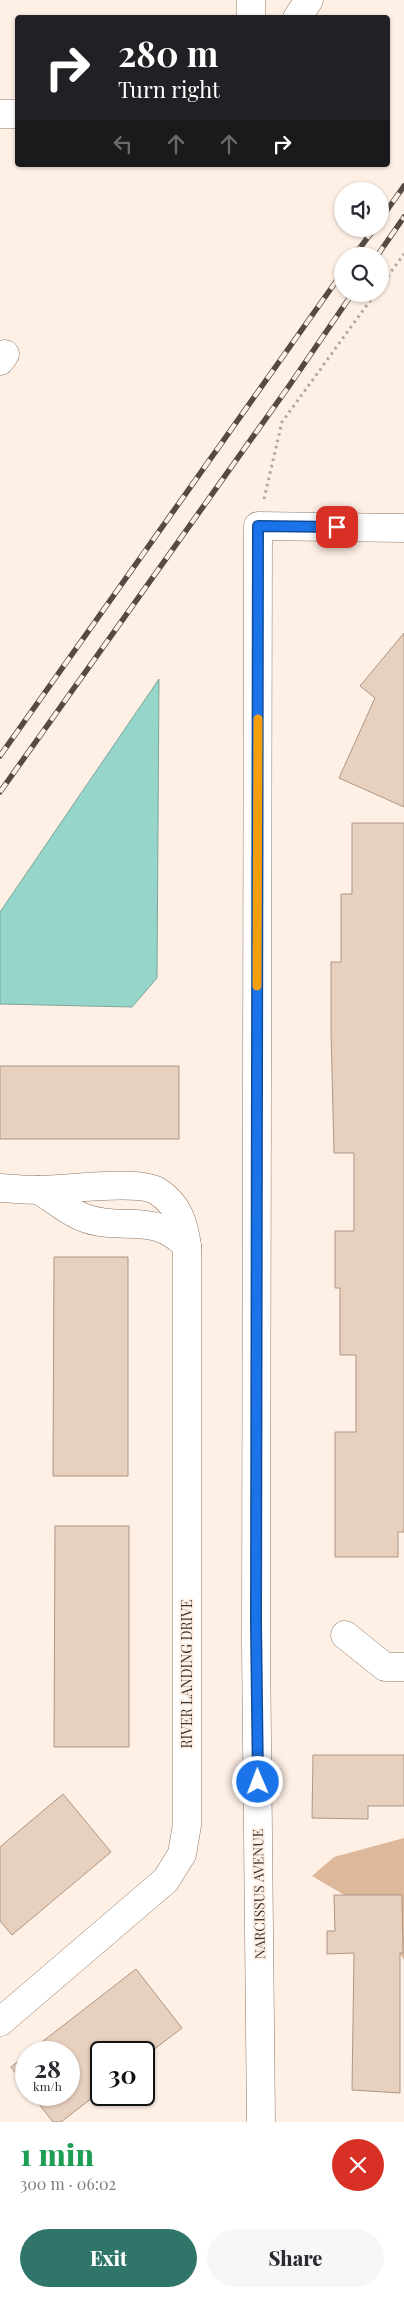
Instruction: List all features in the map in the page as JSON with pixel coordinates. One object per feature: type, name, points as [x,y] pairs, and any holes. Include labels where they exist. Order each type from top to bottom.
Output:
[{"type":"street","points":[[251,0],[251,15]]},
{"type":"street","points":[[299,15],[309,0]]},
{"type":"street","points":[[0,114],[15,114]]},
{"type":"street","points":[[258,526],[404,528]]},
{"type":"street","name":"NARCISSUS AVENUE","points":[[258,526],[256,1644],[262,2122]]},
{"type":"street","name":"RIVER LANDING DRIVE","points":[[0,1188],[39,1190],[136,1185],[155,1190],[172,1202],[184,1223],[188,1246],[187,1825],[182,1854],[166,1880],[0,2022]]},
{"type":"street","points":[[39,1190],[80,1217],[104,1223],[144,1223],[165,1228],[177,1235],[188,1246]]},
{"type":"street","points":[[345,1635],[385,1667],[404,1667]]},
{"type":"path","points":[[389,275],[404,254]]},
{"type":"path","points":[[258,526],[282,422],[369,302]]},
{"type":"shaded area","points":[[404,1838],[404,1960],[391,1939],[351,1899],[312,1876],[334,1857]]},
{"type":"water","points":[[159,679],[157,978],[132,1007],[0,1004],[0,912]]},
{"type":"building","points":[[404,633],[404,807],[339,778],[375,698],[360,686]]},
{"type":"building","points":[[352,823],[404,823],[404,1532],[398,1532],[398,1557],[335,1557],[335,1432],[356,1432],[356,1355],[340,1355],[340,1288],[335,1288],[335,1231],[354,1231],[354,1153],[334,1153],[331,1030],[331,962],[341,962],[341,894],[352,894]]},
{"type":"building","points":[[0,1066],[179,1066],[179,1139],[0,1139]]},
{"type":"building","points":[[54,1257],[128,1257],[128,1476],[53,1476]]},
{"type":"building","points":[[55,1526],[129,1526],[129,1747],[54,1747]]},
{"type":"building","points":[[313,1755],[404,1755],[404,1806],[368,1806],[368,1819],[312,1818]]},
{"type":"building","points":[[63,1794],[111,1852],[12,1935],[0,1921],[0,1847]]},
{"type":"building","points":[[334,1895],[402,1895],[403,1953],[400,1953],[400,2093],[352,2090],[354,1953],[327,1954],[327,1931],[335,1931]]},
{"type":"building","points":[[136,1969],[182,2028],[155,2049],[155,2041],[90,2041],[90,2100],[61,2122],[53,2122],[41,2106],[80,2106],[80,2041],[43,2041]]},
{"type":"building","points":[[15,2064],[15,2072],[11,2067]]},
{"type":"railway","points":[[389,207],[404,186]]},
{"type":"railway","points":[[383,247],[404,217]]},
{"type":"railway","points":[[361,247],[368,237]]},
{"type":"railway","points":[[0,756],[334,284]]},
{"type":"railway","points":[[0,792],[289,386],[347,302]]},
{"type":"slow traffic","points":[[257,986],[258,719]]},
{"type":"route","points":[[258,1782],[256,1624],[258,526],[337,527]]}]
